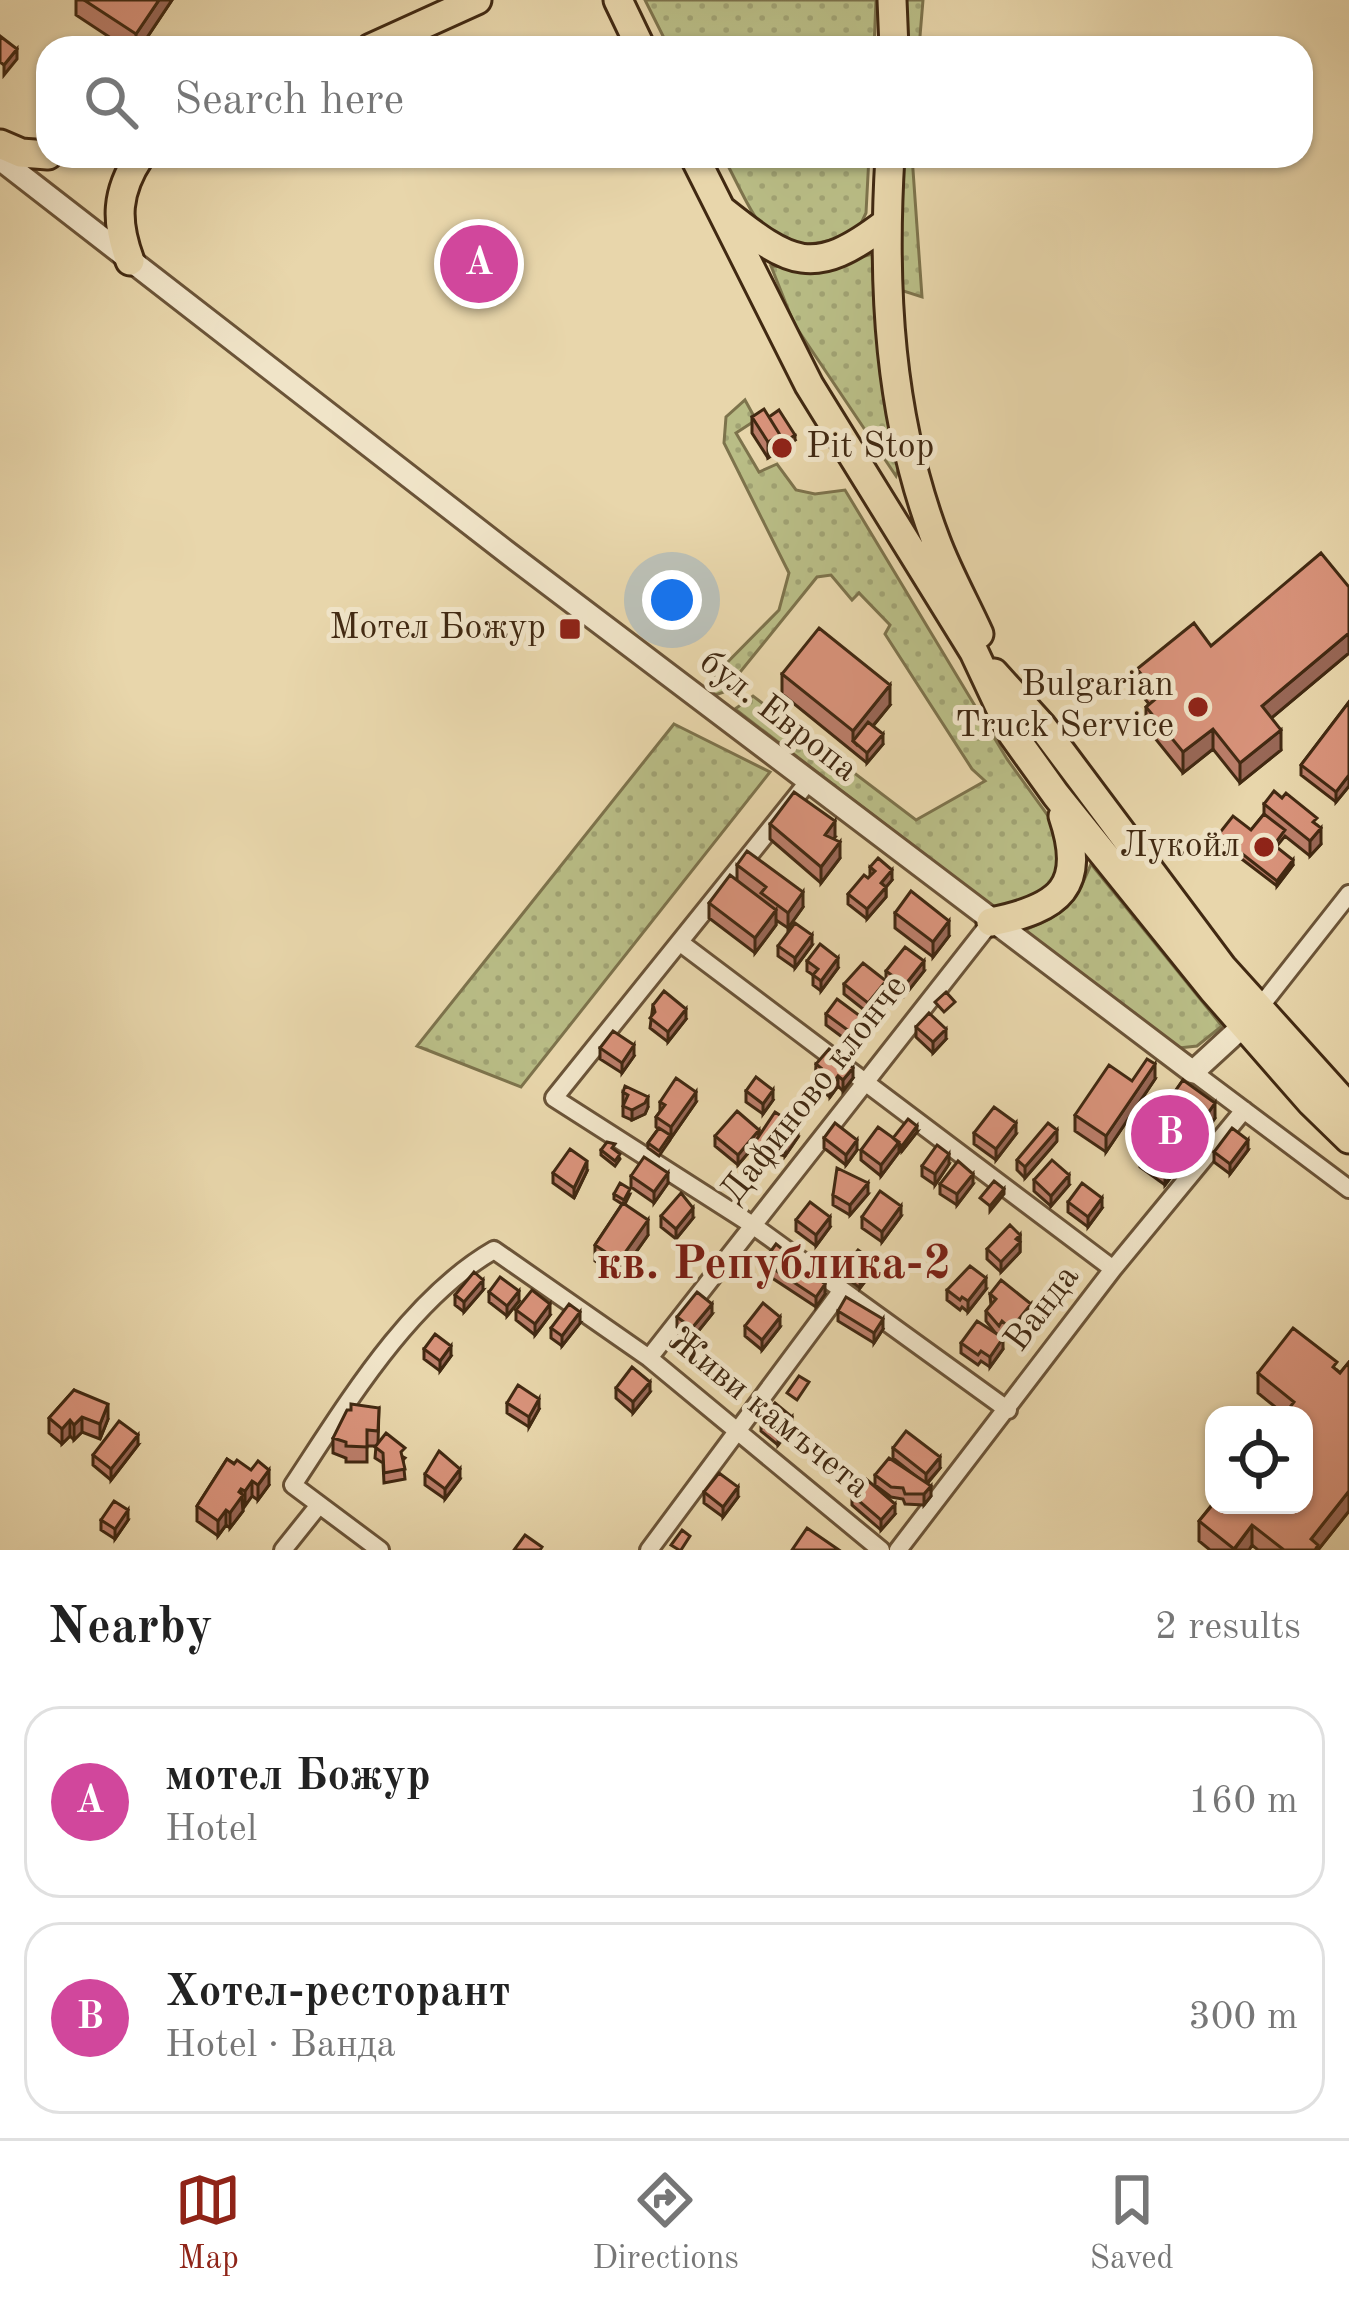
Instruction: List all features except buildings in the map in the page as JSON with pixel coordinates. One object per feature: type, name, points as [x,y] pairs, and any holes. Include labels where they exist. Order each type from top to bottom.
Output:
[{"type":"main road","points":[[398,36],[477,0]]},
{"type":"main road","points":[[892,0],[894,36]]},
{"type":"main road","points":[[622,9],[635,36]]},
{"type":"main road","points":[[0,144],[36,154]]},
{"type":"main road","points":[[130,261],[119,232],[118,205],[133,168]]},
{"type":"main road","points":[[700,168],[809,385],[974,652],[1013,735],[1056,794],[1251,1017],[1349,1139]]},
{"type":"main road","points":[[889,168],[887,315],[914,474],[943,559],[1003,683]]},
{"type":"main road","points":[[719,208],[761,241],[799,258],[838,255],[886,223]]},
{"type":"main road","points":[[974,652],[1041,725],[1251,1017],[1349,1108]]},
{"type":"main road","points":[[991,922],[1022,916],[1064,889],[1074,849],[1056,794]]},
{"type":"street","name":"бул. Европа","points":[[0,159],[991,922],[1349,1189]]},
{"type":"street","points":[[808,782],[554,1098],[751,1224],[1008,1410]]},
{"type":"street","points":[[1193,1072],[1251,1017],[1349,894]]},
{"type":"street","name":"Дафиново клонче","points":[[649,1358],[991,922]]},
{"type":"street","points":[[682,944],[1113,1269]]},
{"type":"street","name":"Ванда","points":[[898,1550],[1113,1269],[1244,1109]]},
{"type":"street","name":"Живи камъчета","points":[[319,1504],[293,1485],[356,1390],[427,1305],[472,1263],[494,1250],[649,1358],[881,1550]]},
{"type":"street","points":[[649,1550],[842,1290]]},
{"type":"street","points":[[283,1550],[319,1504],[380,1550]]},
{"type":"green space","points":[[645,0],[876,0],[874,36],[663,36]]},
{"type":"green space","points":[[901,0],[923,0],[920,36],[902,36]]},
{"type":"green space","points":[[729,168],[868,168],[866,213],[857,232],[826,241],[784,242],[770,234],[747,204]]},
{"type":"green space","points":[[899,168],[913,168],[922,297],[897,289]]},
{"type":"green space","points":[[872,254],[886,408],[901,461],[896,476],[794,324],[771,266],[822,265]]},
{"type":"green space","points":[[745,400],[756,420],[736,433],[759,472],[777,464],[796,490],[815,494],[845,490],[1007,759],[1062,835],[1064,862],[1050,888],[1028,904],[994,908],[735,709],[753,696],[916,820],[985,781],[972,769],[885,634],[890,625],[859,593],[852,600],[831,575],[817,577],[724,692],[715,695],[709,689],[710,680],[779,610],[789,573],[724,443],[726,417]]},
{"type":"green space","points":[[674,724],[770,772],[521,1087],[417,1046]]},
{"type":"green space","points":[[1091,864],[1222,1026],[1197,1046],[1179,1048],[1023,931],[1066,907]]},
{"type":"place","name":"мотел Божур","points":[[479,264]]},
{"type":"place","name":"Pit Stop","points":[[782,448]]},
{"type":"place","name":"Мотел Божур","points":[[570,629]]},
{"type":"place","name":"Bulgarian Truck Service","points":[[1198,707]]},
{"type":"place","name":"Лукойл","points":[[1264,847]]},
{"type":"place","name":"Хотел-ресторант","points":[[1170,1134]]},
{"type":"district","name":"кв. Република-2","points":[[774,1265]]}]
